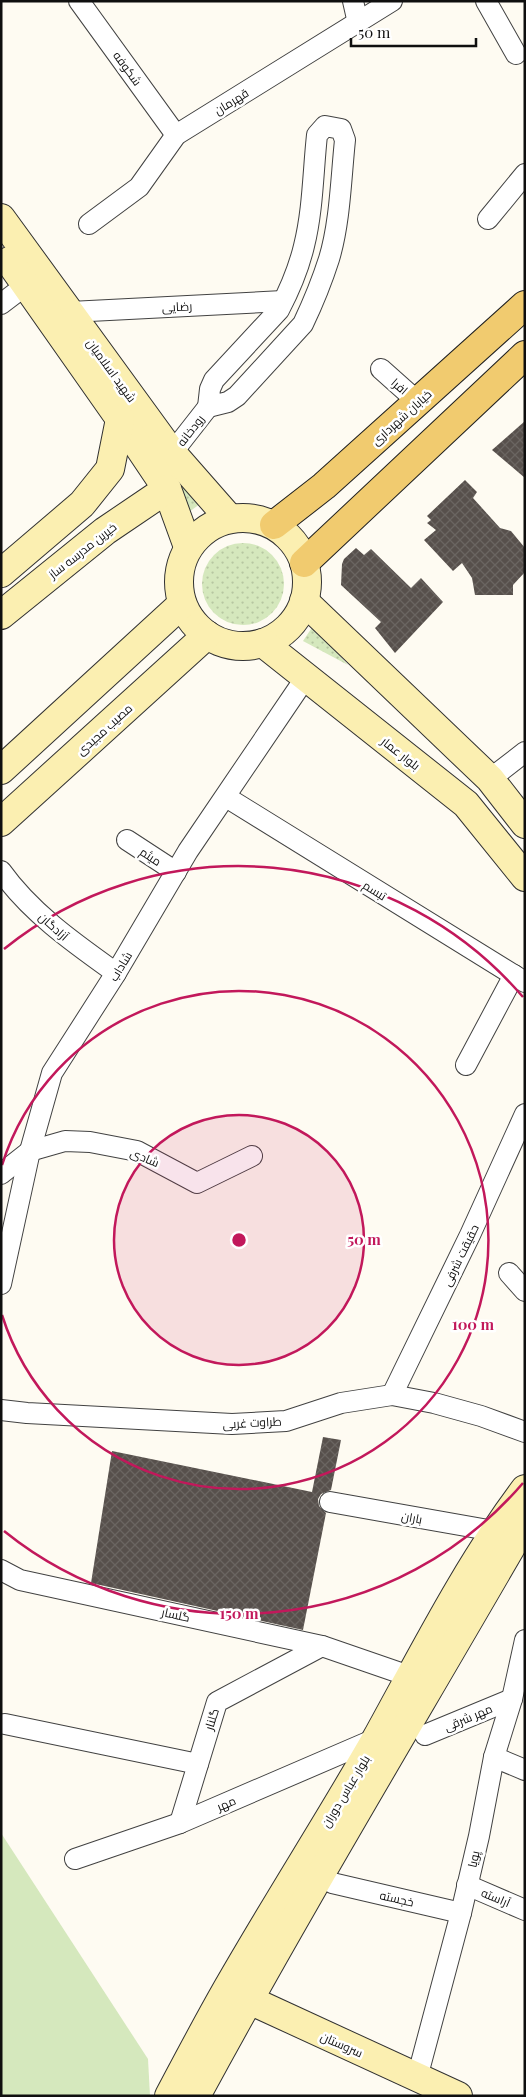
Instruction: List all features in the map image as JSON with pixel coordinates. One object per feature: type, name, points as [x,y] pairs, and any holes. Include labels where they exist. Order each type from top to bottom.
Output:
[{"type":"main road","name":"شهید اسلامیان","points":[[1,218],[172,453],[229,518]]},
{"type":"main road","name":"شهید اسلامیان","points":[[1,250],[167,489],[188,547]]},
{"type":"main road","name":"خیابان شهرداری","points":[[274,526],[324,486],[525,306]]},
{"type":"main road","points":[[304,563],[525,355]]},
{"type":"main road","points":[[1,573],[82,504],[110,469],[120,419]]},
{"type":"main road","name":"خیرین مدرسه ساز","points":[[1,615],[105,531],[167,489]]},
{"type":"main road","points":[[82,504],[105,531]]},
{"type":"main road","points":[[229,518],[260,519],[274,526],[288,535],[298,548],[304,563],[307,582],[304,601],[295,620],[281,634],[264,643],[244,646],[224,644],[207,635],[192,622],[182,604],[178,584],[180,565],[188,547],[199,534],[212,524],[229,518]]},
{"type":"main road","points":[[304,601],[490,780],[525,824]]},
{"type":"main road","points":[[1,770],[182,604]]},
{"type":"main road","name":"مصیب مجیدی","points":[[1,822],[207,635]]},
{"type":"main road","name":"بلوار عمار","points":[[264,643],[466,804],[525,877]]},
{"type":"main road","name":"بلوار عباس دوران","points":[[196,2096],[237,1995],[409,1676],[494,1532],[525,1488]]},
{"type":"main road","name":"بلوار عباس دوران","points":[[169,2096],[237,1995],[384,1762],[525,1524]]},
{"type":"main road","name":"سروستان","points":[[237,1995],[458,2096]]},
{"type":"street","name":"شکوفه","points":[[79,1],[176,135]]},
{"type":"street","points":[[353,1],[358,23]]},
{"type":"street","name":"قهرمان","points":[[89,224],[139,187],[176,135],[392,1]]},
{"type":"street","points":[[486,1],[516,54]]},
{"type":"street","points":[[325,126],[341,129],[345,140],[335,229],[329,258],[303,324],[237,396],[228,402],[208,407],[210,389],[214,380],[279,310],[284,301],[304,248],[309,222],[317,135],[325,126]]},
{"type":"street","points":[[488,219],[525,174]]},
{"type":"street","points":[[1,304],[26,285]]},
{"type":"street","name":"رضایی","points":[[70,312],[284,301]]},
{"type":"street","name":"افرا","points":[[381,370],[418,402]]},
{"type":"street","name":"رودخانه","points":[[172,453],[208,407]]},
{"type":"street","name":"شاداب","points":[[1,1284],[30,1151],[52,1073],[116,973],[176,872],[306,677]]},
{"type":"street","points":[[490,780],[525,752]]},
{"type":"street","name":"تبسم","points":[[226,797],[520,978]]},
{"type":"street","name":"میثم","points":[[127,840],[176,872]]},
{"type":"street","name":"آزادگان","points":[[1,871],[12,886],[63,936],[116,973]]},
{"type":"street","points":[[466,1065],[520,978]]},
{"type":"street","name":"حقیقت شرفی","points":[[392,1395],[470,1235],[525,1114]]},
{"type":"street","name":"شادی","points":[[30,1151],[65,1141],[99,1143],[137,1151],[197,1183],[252,1156]]},
{"type":"street","points":[[1,1174],[30,1151]]},
{"type":"street","points":[[508,1273],[525,1291]]},
{"type":"street","name":"طراوت غربی","points":[[1,1410],[232,1424],[286,1420],[341,1402],[392,1395],[434,1402],[525,1432]]},
{"type":"street","name":"باران","points":[[330,1502],[494,1532]]},
{"type":"street","name":"گلسار","points":[[1,1570],[20,1580],[322,1646],[409,1676]]},
{"type":"street","name":"پویا","points":[[417,2078],[467,1885],[494,1757],[512,1699],[525,1640]]},
{"type":"street","name":"گلنار","points":[[180,1823],[216,1702],[322,1646]]},
{"type":"street","name":"مهر شرقی","points":[[425,1735],[512,1699]]},
{"type":"street","points":[[5,1724],[198,1764]]},
{"type":"street","name":"مهر","points":[[75,1859],[180,1823],[375,1739]]},
{"type":"street","points":[[494,1757],[525,1770]]},
{"type":"street","name":"خجسته","points":[[332,1883],[460,1913]]},
{"type":"street","name":"آراسته","points":[[467,1885],[525,1910]]},
{"type":"green space","points":[[164,464],[204,501],[189,512]]},
{"type":"green space","points":[[235,543],[251,543],[266,550],[277,561],[284,576],[281,600],[272,613],[251,625],[235,625],[220,618],[209,607],[202,592],[202,576],[209,561],[220,550]]},
{"type":"green space","points":[[313,626],[348,665],[303,641]]},
{"type":"green space","points":[[1,1833],[148,2059],[150,2096],[1,2096]]},
{"type":"building","points":[[525,421],[525,478],[492,450]]},
{"type":"building","points":[[465,480],[477,492],[473,498],[500,528],[511,531],[525,548],[525,572],[513,585],[513,595],[475,595],[472,578],[462,563],[453,571],[424,540],[436,530],[427,523],[431,520],[427,516]]},
{"type":"building","points":[[356,548],[364,555],[371,549],[411,588],[421,578],[443,602],[395,653],[375,628],[381,622],[341,585],[344,559]]},
{"type":"building","points":[[323,1437],[341,1440],[331,1490],[321,1494],[318,1499],[319,1506],[326,1513],[303,1630],[91,1583],[112,1451],[312,1492]]}]
